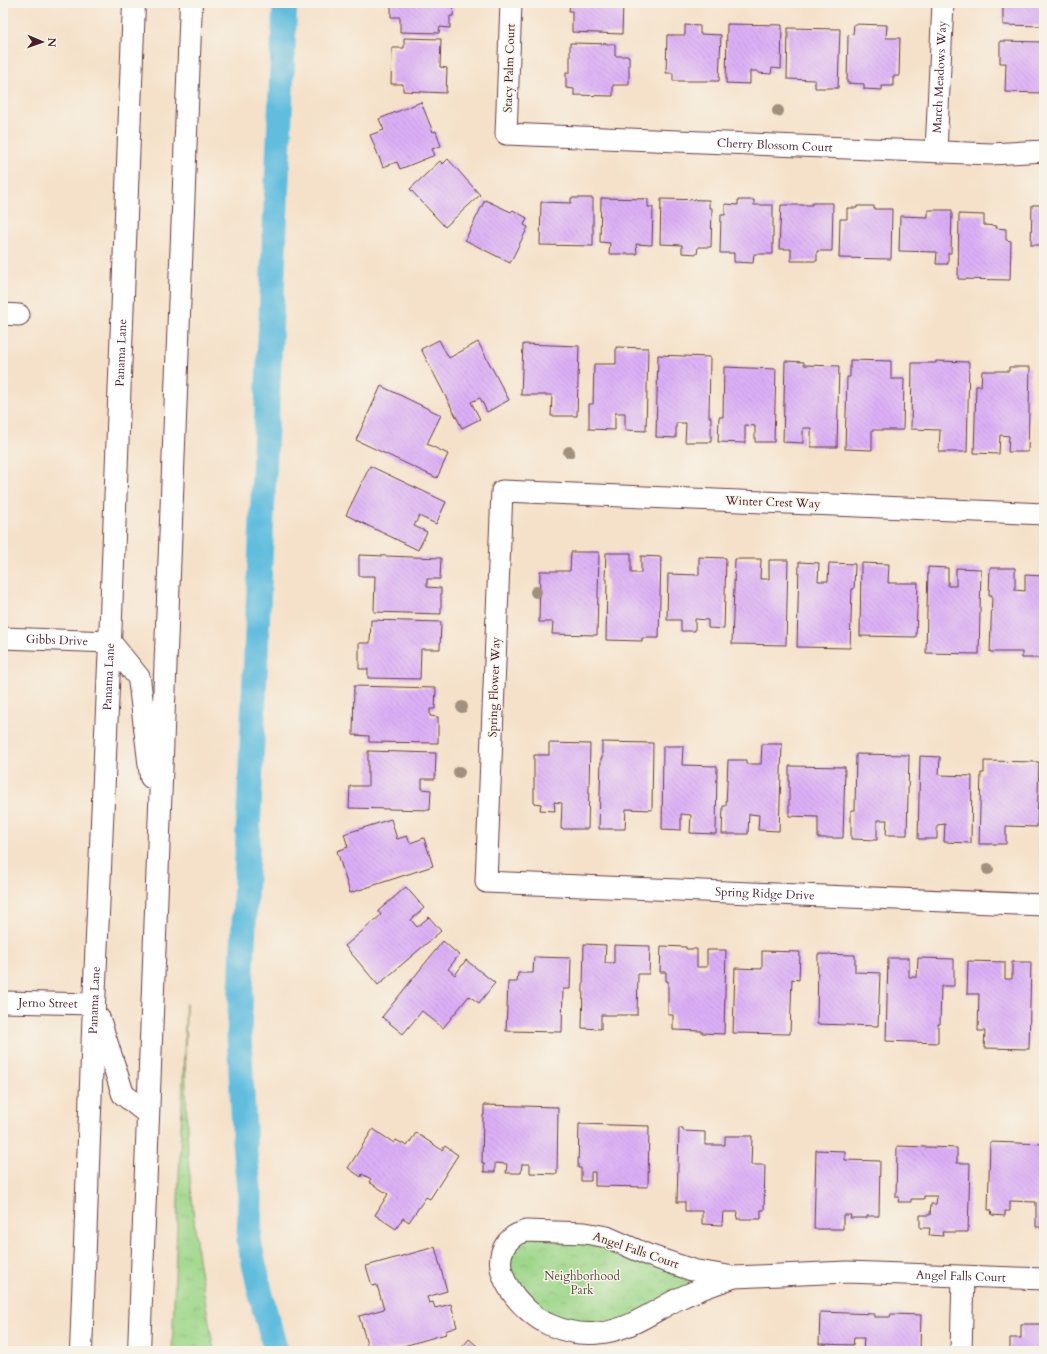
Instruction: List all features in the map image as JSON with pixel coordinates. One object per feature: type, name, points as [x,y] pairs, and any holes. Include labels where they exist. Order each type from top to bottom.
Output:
[{"type":"main road","name":"Panama Lane","points":[[81,1351],[134,3]]},
{"type":"main road","points":[[139,1351],[191,3]]},
{"type":"main road","points":[[110,642],[139,678],[158,843]]},
{"type":"main road","points":[[94,1004],[123,1094],[148,1114]]},
{"type":"street","name":"Stacy Palm Court","points":[[506,134],[511,3]]},
{"type":"street","name":"March Meadows Way","points":[[936,152],[942,3]]},
{"type":"street","name":"Cherry Blossom Court","points":[[506,134],[991,154],[1044,151]]},
{"type":"street","name":"Winter Crest Way","points":[[502,491],[1044,514]]},
{"type":"street","name":"Spring Flower Way","points":[[486,882],[502,491]]},
{"type":"street","name":"Gibbs Drive","points":[[3,638],[110,642]]},
{"type":"street","name":"Spring Ridge Drive","points":[[486,882],[1044,905]]},
{"type":"street","name":"Jerno Street","points":[[3,1002],[94,1004]]},
{"type":"street","name":"Angel Falls Court","points":[[734,1277],[679,1299],[620,1329],[597,1334],[572,1332],[549,1324],[528,1310],[512,1292],[501,1273],[500,1260],[504,1247],[513,1237],[526,1231],[585,1233],[606,1237],[648,1255],[692,1270],[734,1277],[847,1272],[1044,1279]]},
{"type":"street","points":[[961,1351],[963,1277]]},
{"type":"green space","points":[[186,1003],[185,1055],[188,1157],[198,1259],[214,1351],[172,1351]]},
{"type":"green space","name":"Neighborhood Park","points":[[585,1233],[734,1277],[640,1320],[572,1332],[512,1292],[504,1247],[513,1237]]},
{"type":"building","points":[[391,3],[454,3],[453,16],[450,16],[450,28],[440,27],[439,33],[400,32],[400,17],[391,17]]},
{"type":"building","points":[[570,3],[623,3],[622,34],[572,32],[572,11],[569,11]]},
{"type":"building","points":[[1003,3],[1044,3],[1044,26],[1003,25]]},
{"type":"building","points":[[727,24],[782,25],[781,69],[772,68],[771,74],[750,71],[750,84],[726,83]]},
{"type":"building","points":[[854,24],[887,25],[886,38],[900,38],[899,76],[893,76],[893,86],[882,86],[882,90],[864,89],[864,84],[847,83],[848,35],[853,34]]},
{"type":"building","points":[[685,25],[700,26],[700,34],[721,35],[719,81],[673,81],[673,73],[666,73],[667,35],[685,35]]},
{"type":"building","points":[[788,28],[840,29],[838,88],[815,88],[815,80],[787,79]]},
{"type":"building","points":[[404,38],[441,39],[440,67],[447,68],[446,93],[403,91],[403,84],[391,84],[392,48],[404,48]]},
{"type":"building","points":[[1000,41],[1043,42],[1042,93],[1005,92],[1006,63],[1000,63]]},
{"type":"building","points":[[570,43],[615,44],[615,56],[629,56],[629,85],[613,85],[613,96],[574,95],[574,89],[566,88],[566,72],[570,72]]},
{"type":"building","points":[[421,102],[433,132],[436,131],[441,146],[432,149],[435,155],[400,169],[397,162],[383,167],[370,135],[384,130],[379,119]]},
{"type":"building","points":[[448,159],[480,195],[445,227],[410,189],[440,161],[443,164]]},
{"type":"building","points":[[571,198],[593,198],[593,246],[540,245],[541,202],[571,203]]},
{"type":"building","points":[[601,198],[648,199],[648,207],[653,207],[652,245],[636,244],[637,254],[609,254],[610,243],[600,242]]},
{"type":"building","points":[[661,199],[709,200],[709,208],[712,208],[711,247],[698,247],[697,254],[682,253],[682,245],[660,244]]},
{"type":"building","points":[[485,200],[511,212],[513,210],[527,218],[524,225],[528,227],[510,263],[465,240]]},
{"type":"building","points":[[738,200],[754,200],[754,205],[773,205],[773,254],[754,254],[753,263],[734,262],[734,253],[720,253],[721,215],[725,215],[725,204],[738,205]]},
{"type":"building","points":[[812,203],[833,203],[832,251],[817,251],[817,261],[791,261],[791,249],[779,249],[781,205],[812,205]]},
{"type":"building","points":[[1032,205],[1044,205],[1044,245],[1031,245]]},
{"type":"building","points":[[857,206],[874,206],[874,209],[892,209],[891,259],[839,258],[840,219],[847,219],[847,208],[857,208]]},
{"type":"building","points":[[928,210],[952,210],[951,253],[948,253],[948,264],[936,264],[937,252],[899,251],[900,216],[928,217]]},
{"type":"building","points":[[959,214],[984,215],[984,225],[997,226],[996,228],[1006,229],[1006,240],[1011,241],[1010,280],[958,279]]},
{"type":"building","points":[[439,340],[449,358],[478,342],[509,400],[487,412],[480,398],[471,402],[480,419],[462,428],[421,349]]},
{"type":"building","points":[[523,344],[579,346],[577,416],[551,416],[552,395],[521,395]]},
{"type":"building","points":[[616,347],[648,348],[646,431],[625,430],[625,413],[615,413],[615,430],[589,429],[589,404],[593,404],[594,364],[616,364]]},
{"type":"building","points":[[658,355],[710,357],[709,417],[711,417],[711,442],[685,442],[686,423],[676,423],[676,438],[656,437]]},
{"type":"building","points":[[850,360],[891,361],[891,379],[904,379],[903,430],[872,430],[872,450],[845,449],[847,377],[850,377]]},
{"type":"building","points":[[785,361],[804,362],[804,365],[839,366],[837,447],[811,447],[811,428],[803,428],[803,443],[783,442]]},
{"type":"building","points":[[936,361],[969,362],[967,452],[939,452],[940,430],[911,429],[912,363],[936,363]]},
{"type":"building","points":[[724,367],[776,369],[774,442],[755,442],[755,426],[745,425],[745,443],[718,442],[719,417],[723,417]]},
{"type":"building","points":[[1009,367],[1030,367],[1028,452],[1008,452],[1009,436],[1000,435],[999,454],[974,453],[976,386],[981,386],[982,371],[1009,371]]},
{"type":"building","points":[[381,386],[441,415],[427,444],[448,454],[437,478],[356,440]]},
{"type":"building","points":[[370,466],[446,502],[436,524],[419,516],[414,526],[427,532],[418,550],[346,515]]},
{"type":"building","points":[[571,552],[599,552],[597,635],[552,634],[553,622],[539,622],[540,571],[570,571]]},
{"type":"building","points":[[606,553],[631,553],[631,573],[641,573],[641,556],[661,557],[659,638],[642,638],[642,641],[606,640]]},
{"type":"building","points":[[359,555],[441,558],[440,579],[427,579],[427,587],[441,588],[441,614],[374,612],[375,576],[359,576]]},
{"type":"building","points":[[699,557],[726,558],[724,629],[708,628],[708,620],[695,619],[695,631],[681,631],[681,620],[667,620],[668,574],[699,575]]},
{"type":"building","points":[[735,559],[761,559],[760,579],[769,579],[769,560],[788,560],[786,645],[732,644]]},
{"type":"building","points":[[799,562],[819,563],[818,581],[828,581],[829,563],[855,564],[854,589],[852,589],[850,648],[797,647]]},
{"type":"building","points":[[861,563],[889,564],[888,583],[918,583],[916,637],[860,636]]},
{"type":"building","points":[[928,567],[948,568],[948,586],[956,586],[956,568],[981,569],[979,654],[926,653]]},
{"type":"building","points":[[990,568],[1015,568],[1015,590],[1025,591],[1025,575],[1044,576],[1042,658],[1022,658],[1022,652],[990,652],[992,595],[989,595]]},
{"type":"building","points":[[371,620],[441,622],[440,649],[421,649],[420,679],[368,678],[368,669],[359,669],[359,643],[370,643]]},
{"type":"building","points":[[354,686],[436,688],[435,709],[430,709],[430,716],[438,717],[438,743],[369,742],[369,736],[353,735]]},
{"type":"building","points":[[602,742],[653,743],[652,810],[626,809],[625,829],[599,829]]},
{"type":"building","points":[[549,743],[590,744],[588,829],[561,829],[562,803],[554,802],[555,811],[540,810],[541,804],[534,803],[534,755],[549,755]]},
{"type":"building","points":[[762,744],[782,744],[779,831],[758,830],[759,815],[749,814],[748,834],[722,834],[723,806],[726,806],[728,760],[746,760],[746,764],[761,764]]},
{"type":"building","points":[[663,746],[683,746],[682,765],[717,766],[716,834],[690,833],[691,815],[681,814],[681,830],[662,829]]},
{"type":"building","points":[[368,751],[436,753],[435,779],[422,779],[422,789],[431,790],[430,810],[349,808],[350,786],[368,786]]},
{"type":"building","points":[[856,754],[909,755],[907,835],[886,835],[887,820],[877,820],[877,840],[851,839],[851,810],[855,810]]},
{"type":"building","points":[[920,756],[940,757],[939,775],[972,776],[971,843],[944,842],[945,824],[937,825],[937,839],[918,839]]},
{"type":"building","points":[[984,761],[1039,762],[1037,827],[1006,826],[1006,844],[979,844],[981,773],[984,773]]},
{"type":"building","points":[[789,766],[845,767],[843,838],[818,838],[818,817],[789,816]]},
{"type":"building","points":[[391,819],[397,839],[407,836],[410,843],[424,838],[433,866],[350,893],[337,851],[348,847],[344,834]]},
{"type":"building","points":[[406,887],[424,908],[411,920],[417,927],[429,917],[441,931],[378,985],[345,946],[381,915],[378,911]]},
{"type":"building","points":[[443,941],[459,955],[448,969],[455,975],[466,960],[495,983],[479,1003],[469,996],[443,1028],[422,1011],[403,1034],[382,1017]]},
{"type":"building","points":[[584,944],[606,945],[605,963],[614,963],[614,945],[650,946],[649,974],[638,974],[637,1015],[601,1015],[601,1029],[582,1028]]},
{"type":"building","points":[[661,946],[697,949],[697,967],[707,967],[707,950],[726,950],[724,1034],[702,1033],[702,1031],[673,1030],[673,1015],[668,1015],[668,981],[666,981],[666,972],[660,972]]},
{"type":"building","points":[[762,951],[800,952],[799,980],[792,979],[790,1034],[733,1033],[735,968],[762,969]]},
{"type":"building","points":[[818,954],[855,955],[855,972],[880,973],[878,1026],[817,1024]]},
{"type":"building","points":[[534,957],[571,958],[570,989],[563,989],[562,1032],[506,1031],[508,982],[517,982],[518,973],[533,973]]},
{"type":"building","points":[[888,958],[909,958],[909,977],[917,977],[918,958],[954,959],[954,986],[941,986],[938,1043],[886,1041]]},
{"type":"building","points":[[968,961],[1005,962],[1005,979],[1012,979],[1012,962],[1031,962],[1029,1049],[984,1048],[985,1031],[978,1031],[979,994],[967,994]]},
{"type":"building","points":[[484,1105],[558,1107],[557,1174],[530,1173],[530,1164],[522,1164],[521,1173],[506,1173],[507,1164],[495,1163],[495,1172],[484,1172],[484,1163],[482,1163]]},
{"type":"building","points":[[579,1124],[649,1126],[648,1187],[595,1186],[595,1172],[591,1172],[591,1181],[581,1181],[581,1168],[578,1168]]},
{"type":"building","points":[[679,1128],[683,1128],[683,1131],[705,1132],[705,1145],[725,1145],[725,1136],[752,1136],[751,1165],[765,1165],[764,1210],[761,1210],[761,1219],[737,1219],[738,1212],[723,1212],[722,1225],[702,1224],[702,1211],[685,1211],[685,1202],[677,1202]]},
{"type":"building","points":[[373,1129],[394,1143],[396,1140],[407,1146],[416,1133],[442,1150],[445,1146],[458,1155],[430,1199],[426,1197],[409,1222],[403,1218],[396,1229],[375,1215],[388,1194],[369,1182],[371,1179],[362,1174],[361,1177],[348,1168]]},
{"type":"building","points":[[990,1142],[1044,1144],[1044,1231],[1041,1231],[1041,1227],[1036,1227],[1036,1202],[1010,1201],[1010,1211],[1005,1211],[1005,1216],[992,1215],[991,1210],[988,1210]]},
{"type":"building","points":[[897,1146],[957,1148],[957,1163],[970,1163],[968,1232],[942,1232],[943,1236],[929,1235],[930,1228],[920,1228],[920,1215],[930,1215],[931,1204],[936,1204],[937,1196],[924,1196],[924,1199],[911,1199],[911,1202],[898,1202],[899,1197],[896,1197]]},
{"type":"building","points":[[816,1150],[845,1151],[845,1160],[880,1161],[879,1216],[850,1218],[851,1215],[843,1215],[843,1229],[814,1229]]},
{"type":"building","points":[[435,1247],[447,1291],[427,1297],[429,1303],[433,1302],[435,1308],[451,1304],[457,1327],[445,1331],[446,1334],[386,1351],[369,1351],[359,1316],[384,1309],[377,1285],[372,1286],[366,1266]]},
{"type":"building","points":[[820,1312],[874,1314],[874,1317],[890,1317],[891,1314],[921,1315],[920,1350],[863,1351],[864,1338],[854,1338],[853,1345],[819,1344]]},
{"type":"building","points":[[1021,1324],[1044,1324],[1044,1351],[1010,1351],[1010,1338],[1021,1338]]},
{"type":"building","points":[[469,1339],[483,1351],[459,1351]]},
{"type":"waterway","points":[[276,1351],[264,1308],[249,1242],[250,1196],[244,1144],[239,1035],[285,3]]}]
